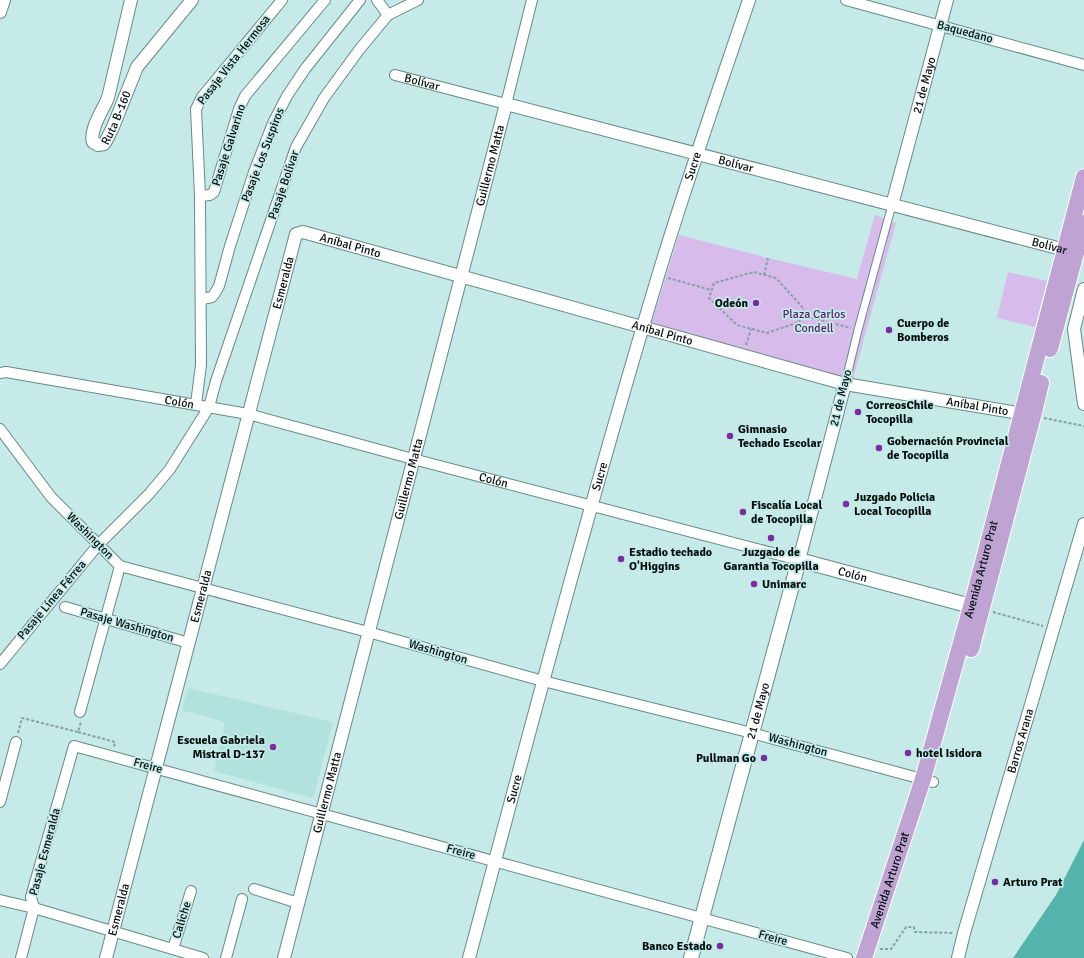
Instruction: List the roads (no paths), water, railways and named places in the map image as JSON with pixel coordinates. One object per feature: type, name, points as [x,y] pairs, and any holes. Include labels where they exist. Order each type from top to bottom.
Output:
[{"type":"highway","name":"Avenida Arturo Prat","points":[[875,953],[928,780],[977,607],[1028,415],[1041,382],[1071,251],[1084,177]]},
{"type":"highway","name":"Avenida Arturo Prat","points":[[1071,251],[1084,224]]},
{"type":"highway","name":"Avenida Arturo Prat","points":[[864,958],[928,780]]},
{"type":"main road","name":"Colón","points":[[799,560],[977,607]]},
{"type":"main road","name":"21 de Mayo","points":[[691,958],[799,560]]},
{"type":"street","points":[[0,12],[4,0]]},
{"type":"street","name":"Ruta B-160","points":[[131,0],[112,85],[95,124],[92,135],[93,142],[98,145],[104,144],[113,127],[137,67],[192,0]]},
{"type":"street","name":"Pasaje Vista Hermosa","points":[[200,196],[196,109],[202,97],[282,0]]},
{"type":"street","name":"Pasaje Galvarino","points":[[196,404],[201,365],[202,299],[200,196],[210,195],[214,192],[239,109],[245,96],[325,0]]},
{"type":"street","name":"Pasaje Los Suspiros","points":[[202,299],[212,297],[219,286],[230,246],[254,172],[273,123],[287,96],[305,69],[360,0]]},
{"type":"street","points":[[376,0],[388,15]]},
{"type":"street","name":"Pasaje Bolívar","points":[[209,407],[216,381],[296,147],[324,98],[359,50],[388,15],[418,0]]},
{"type":"street","name":"Guillermo Matta","points":[[284,958],[532,0]]},
{"type":"street","name":"Sucre","points":[[469,958],[543,681],[658,275],[749,0]]},
{"type":"street","name":"Baquedano","points":[[846,0],[1084,65]]},
{"type":"street","name":"21 de Mayo","points":[[799,560],[858,330],[948,0]]},
{"type":"street","name":"Bolívar","points":[[395,75],[1071,251]]},
{"type":"street","name":"Aníbal Pinto","points":[[296,234],[303,232],[845,384],[1028,415]]},
{"type":"street","name":"Esmeralda","points":[[106,958],[296,234]]},
{"type":"street","points":[[1084,289],[1074,329],[1084,404]]},
{"type":"street","name":"Colón","points":[[0,373],[196,404],[248,414],[413,459],[799,560]]},
{"type":"street","points":[[199,380],[216,381]]},
{"type":"street","name":"Pasaje Línea Férrea","points":[[0,664],[98,545],[149,494],[170,469],[209,407]]},
{"type":"street","name":"Washington","points":[[0,429],[51,497],[120,566],[368,632],[543,681],[752,733],[928,780]]},
{"type":"street","name":"Barros Arana","points":[[958,958],[964,933],[1084,524]]},
{"type":"street","points":[[81,709],[120,566]]},
{"type":"street","name":"Pasaje Washington","points":[[65,608],[189,643]]},
{"type":"street","points":[[0,802],[16,742]]},
{"type":"street","name":"Freire","points":[[74,746],[847,958]]},
{"type":"street","name":"Pasaje Esmeralda","points":[[21,958],[34,908],[31,897],[74,746]]},
{"type":"street","points":[[254,889],[298,902]]},
{"type":"street","name":"Caliche","points":[[173,949],[191,891]]},
{"type":"street","points":[[226,958],[242,899]]},
{"type":"street","points":[[0,900],[34,908],[198,957]]},
{"type":"water","points":[[1084,840],[1084,958],[1013,958],[1056,895]]},
{"type":"place","name":"Odeón","points":[[756,303]]},
{"type":"place","name":"Cuerpo de Bomberos","points":[[889,330]]},
{"type":"place","name":"CorreosChile Tocopilla","points":[[858,412]]},
{"type":"place","name":"Gimnasio Techado Escolar","points":[[730,436]]},
{"type":"place","name":"Gobernación Provincial de Tocopilla","points":[[879,448]]},
{"type":"place","name":"Juzgado Policia Local Tocopilla","points":[[846,504]]},
{"type":"place","name":"Fiscalía Local de Tocopilla","points":[[743,512]]},
{"type":"place","name":"Juzgado de Garantia Tocopilla","points":[[771,538]]},
{"type":"place","name":"Estadio techado O'Higgins","points":[[621,559]]},
{"type":"place","name":"Unimarc","points":[[754,584]]},
{"type":"place","name":"Escuela Gabriela Mistral D-137","points":[[273,747]]},
{"type":"place","name":"hotel Isidora","points":[[908,753]]},
{"type":"place","name":"Pullman Go","points":[[764,758]]},
{"type":"place","name":"Arturo Prat","points":[[995,882]]},
{"type":"place","name":"Banco Estado","points":[[720,946]]},
{"type":"park label","name":"Plaza Carlos Condell","points":[[814,321]]}]
